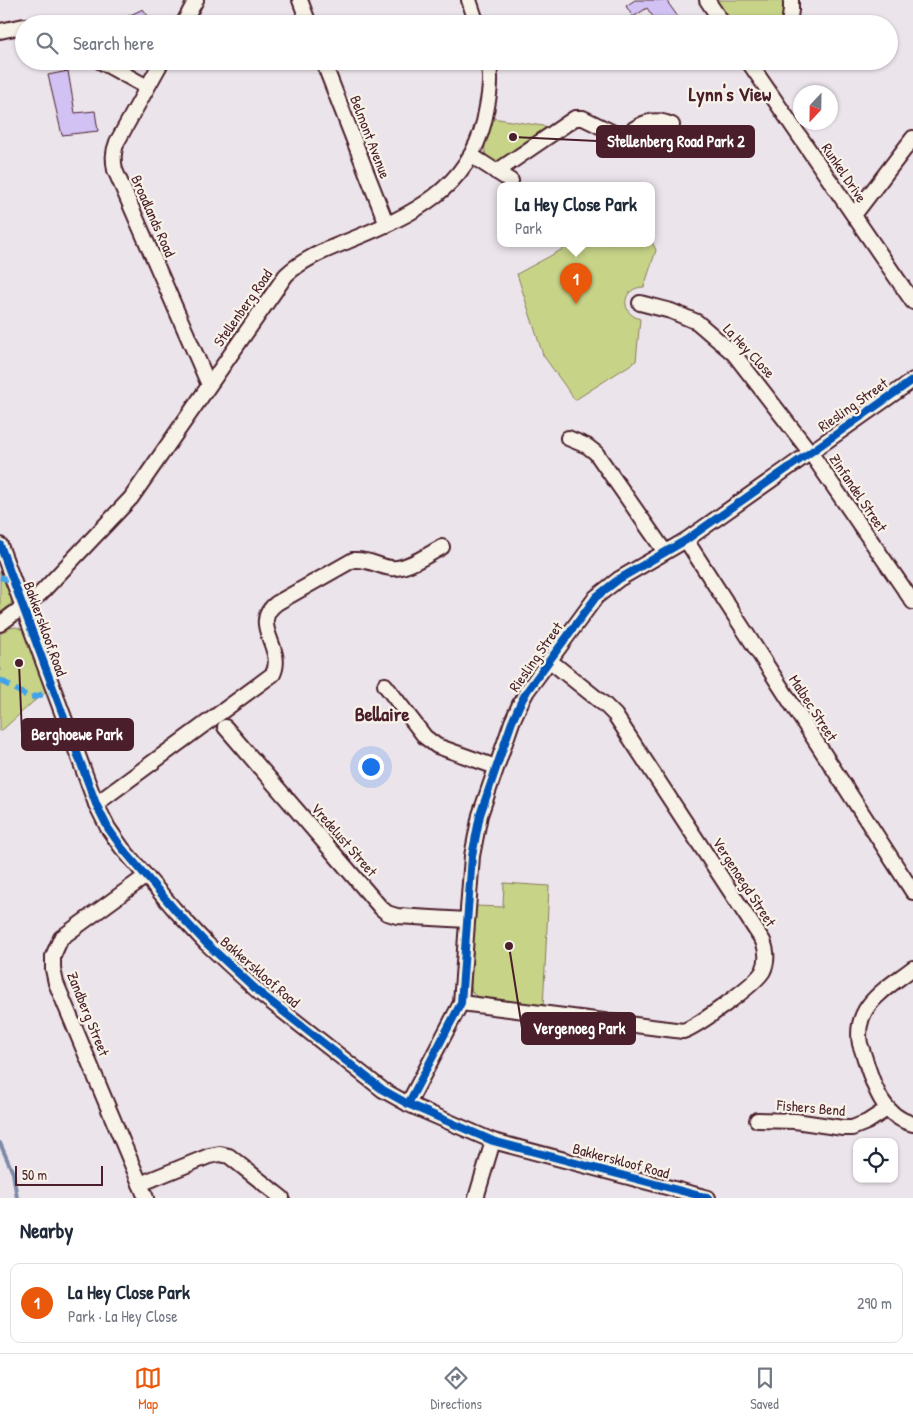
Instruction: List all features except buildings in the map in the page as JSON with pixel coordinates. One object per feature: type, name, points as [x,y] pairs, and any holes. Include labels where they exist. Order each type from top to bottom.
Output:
[{"type":"street","points":[[188,15],[196,0]]},
{"type":"street","points":[[300,0],[306,15]]},
{"type":"street","points":[[469,0],[474,15]]},
{"type":"street","points":[[706,0],[717,15]]},
{"type":"street","points":[[791,0],[791,15]]},
{"type":"street","points":[[0,31],[15,28]]},
{"type":"street","points":[[116,70],[147,88]]},
{"type":"street","name":"Broadlands Road","points":[[157,70],[117,142],[113,152],[115,170],[209,385]]},
{"type":"street","name":"Belmont Avenue","points":[[327,70],[387,225]]},
{"type":"street","name":"Stellenberg Road","points":[[0,624],[40,594],[131,498],[286,275],[312,256],[387,225],[428,201],[458,175],[472,156],[482,128],[491,83],[489,70]]},
{"type":"street","name":"Runkel Drive","points":[[759,70],[854,216],[913,302]]},
{"type":"street","points":[[496,172],[575,118],[582,118],[620,136],[624,136],[638,127],[655,120],[672,125]]},
{"type":"street","points":[[854,216],[913,138]]},
{"type":"street","points":[[472,156],[511,181]]},
{"type":"street","name":"La Hey Close","points":[[640,304],[686,316],[697,322],[718,339],[734,354],[754,378],[810,452]]},
{"type":"street","name":"Riesling Street","points":[[408,1104],[461,1003],[475,835],[512,722],[527,691],[596,597],[606,588],[686,540],[913,380]]},
{"type":"street","points":[[568,438],[587,446],[596,453],[666,552]]},
{"type":"street","name":"Zinfandel Street","points":[[810,452],[913,602]]},
{"type":"street","name":"Malbec Street","points":[[686,540],[913,892]]},
{"type":"street","name":"Bakkerskloof Road","points":[[0,545],[96,804],[108,828],[146,876],[206,942],[261,994],[383,1090],[408,1104],[492,1141],[708,1198]]},
{"type":"street","points":[[96,804],[273,674],[277,660],[266,629],[266,620],[270,608],[353,560],[362,559],[398,569],[442,547]]},
{"type":"street","name":"Vergenoegd Street","points":[[461,1003],[683,1031],[698,1024],[756,980],[765,965],[766,953],[763,941],[615,716],[605,705],[549,660]]},
{"type":"street","points":[[385,685],[425,737],[437,746],[496,767]]},
{"type":"street","name":"Vredelust Street","points":[[226,727],[387,913],[397,916],[467,920]]},
{"type":"street","name":"Zandberg Street","points":[[146,876],[69,931],[61,938],[53,956],[56,983],[146,1198]]},
{"type":"street","points":[[913,968],[872,1001],[863,1013],[858,1036],[879,1096],[887,1109],[900,1119],[913,1124]]},
{"type":"street","name":"Fishers Bend","points":[[757,1120],[795,1121],[852,1128],[867,1122],[887,1109]]},
{"type":"street","points":[[476,1198],[492,1141]]},
{"type":"street","points":[[140,1184],[209,1156],[220,1154],[233,1159],[282,1198]]},
{"type":"green space","points":[[714,0],[785,0],[784,15],[724,15]]},
{"type":"green space","points":[[492,118],[543,126],[550,131],[498,163],[491,161],[485,151],[486,138]]},
{"type":"green space","points":[[567,247],[654,247],[656,250],[644,287],[631,291],[626,301],[629,311],[633,316],[640,319],[636,361],[575,400],[543,355],[517,274]]},
{"type":"green space","points":[[0,560],[12,596],[11,604],[0,613]]},
{"type":"green space","points":[[16,627],[25,631],[48,691],[0,732],[0,634],[9,628]]},
{"type":"green space","points":[[504,883],[549,886],[543,1008],[479,999],[472,992],[475,906],[503,907]]},
{"type":"waterway","points":[[0,1143],[13,1173],[17,1198]]},
{"type":"marked path","points":[[0,577],[13,581]]},
{"type":"marked path","points":[[0,680],[30,698],[54,691]]},
{"type":"cycle path","points":[[408,1104],[461,1003],[472,856],[480,815],[512,722],[527,691],[596,597],[619,579],[686,540],[913,380]]},
{"type":"cycle path","points":[[0,545],[96,804],[108,828],[122,848],[175,910],[206,943],[261,994],[383,1090],[408,1104],[493,1141],[708,1198]]},
{"type":"place","name":"Stellenberg Road Park 2","points":[[513,137]]},
{"type":"place","name":"La Hey Close Park","points":[[576,304]]},
{"type":"place","name":"Berghoewe Park","points":[[19,663]]},
{"type":"place","name":"Vergenoeg Park","points":[[509,946]]},
{"type":"district","name":"Lynn's View","points":[[730,94]]},
{"type":"district","name":"Bellaire","points":[[382,714]]}]
